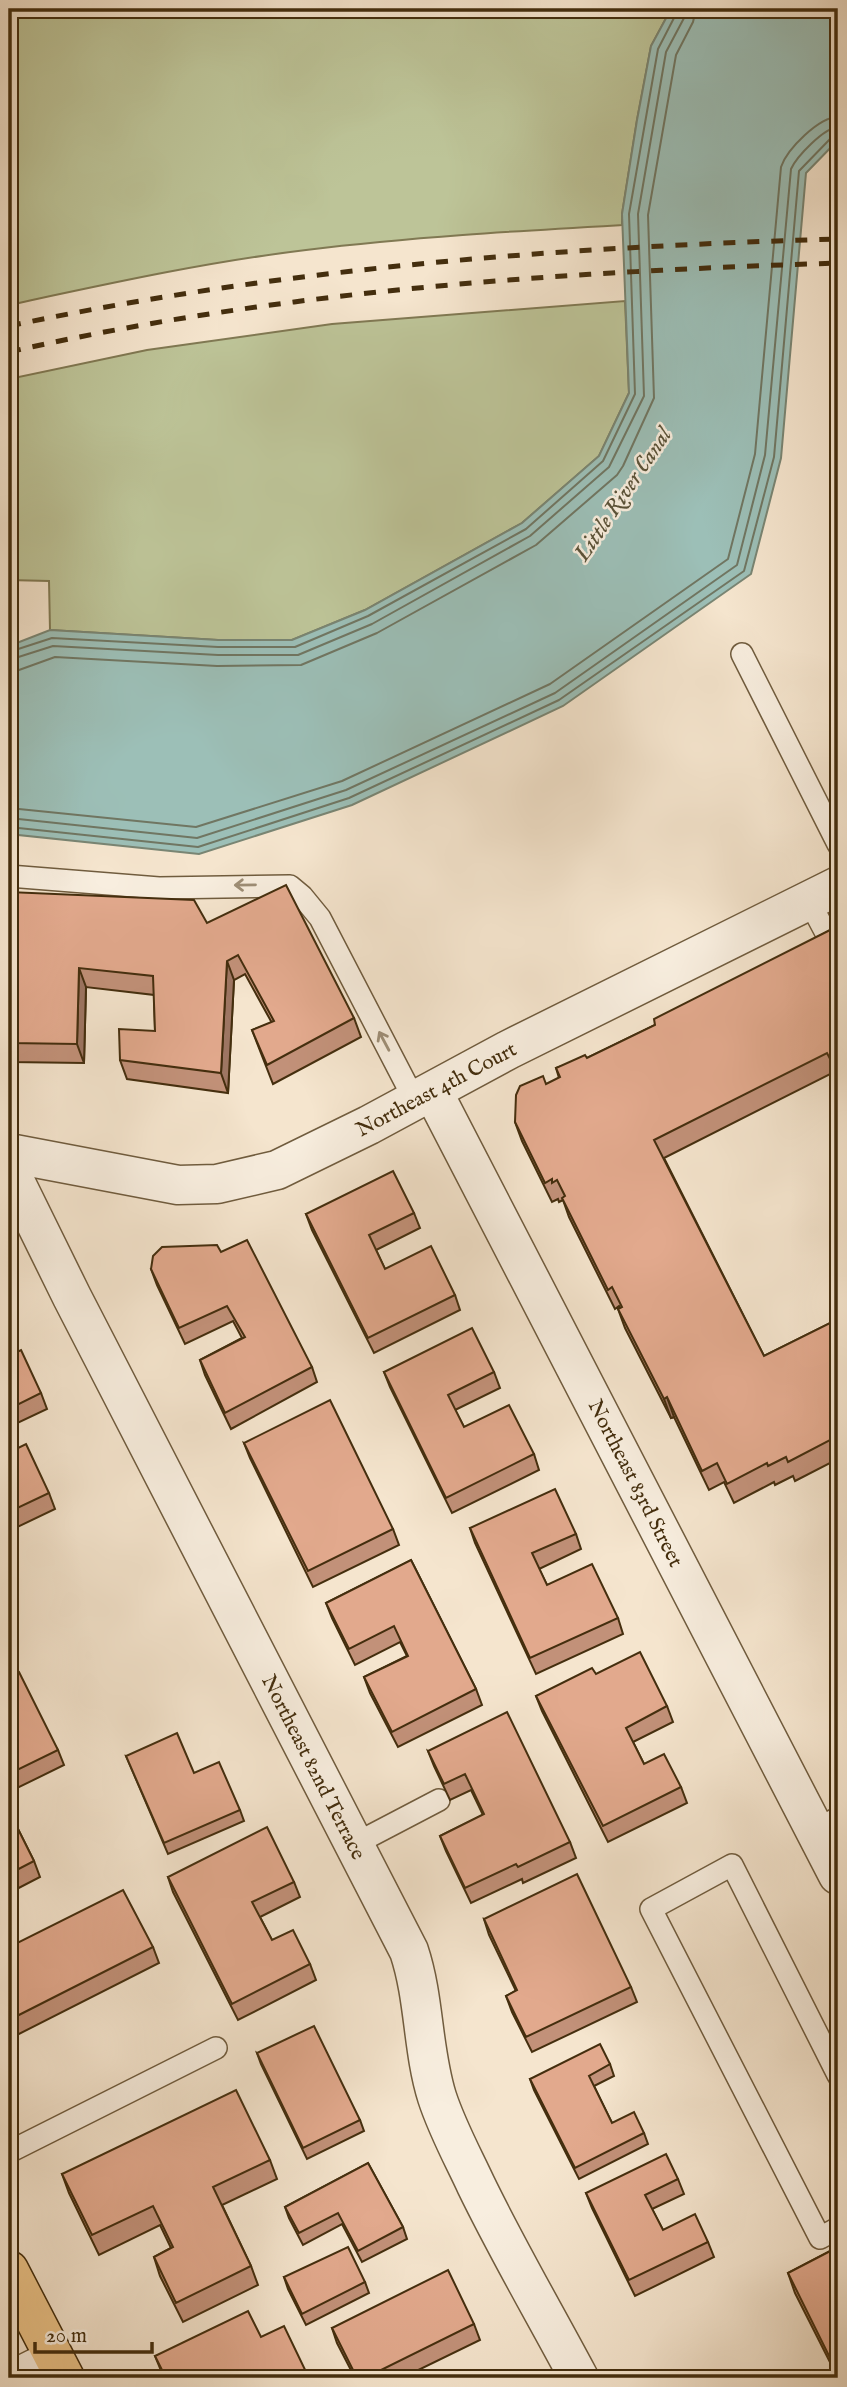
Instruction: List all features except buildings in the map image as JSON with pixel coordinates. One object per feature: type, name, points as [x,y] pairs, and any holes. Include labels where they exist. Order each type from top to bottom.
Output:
[{"type":"main road","points":[[9,2270],[58,2365]]},
{"type":"street","name":"Northeast 4th Court","points":[[9,1153],[167,1184],[198,1186],[260,1175],[297,1161],[424,1097],[508,1049],[824,893]]},
{"type":"street","name":"Northeast 83rd Street","points":[[424,1097],[827,1824],[838,1875]]},
{"type":"street","name":"Northeast 82nd Terrace","points":[[9,1169],[409,1951],[418,1979],[429,2068],[438,2100],[491,2215],[579,2378]]},
{"type":"lane","points":[[742,654],[838,844]]},
{"type":"lane","points":[[9,876],[159,888],[290,886],[320,918],[424,1097]]},
{"type":"lane","points":[[824,893],[835,950]]},
{"type":"lane","points":[[353,1845],[439,1800]]},
{"type":"lane","points":[[838,2075],[732,1866],[651,1909],[820,2238],[838,2228]]},
{"type":"lane","points":[[9,2152],[216,2048]]},
{"type":"lane","points":[[9,2372],[58,2365]]},
{"type":"green space","points":[[9,9],[671,9],[651,46],[622,225],[424,238],[306,250],[194,267],[9,305]]},
{"type":"green space","points":[[625,301],[629,393],[599,456],[522,523],[365,610],[292,640],[218,640],[50,630],[49,581],[9,580],[9,379],[147,350],[332,324]]},
{"type":"water","name":"Little River Canal","points":[[671,9],[838,9],[838,140],[806,173],[781,458],[751,574],[563,706],[352,805],[199,854],[9,834],[9,646],[50,630],[218,640],[292,640],[365,610],[522,523],[599,456],[629,393],[622,214],[651,46]]},
{"type":"railway","points":[[9,326],[215,289],[421,264],[629,248],[838,239]]},
{"type":"railway","points":[[9,352],[214,313],[318,299],[525,279],[838,263]]}]
